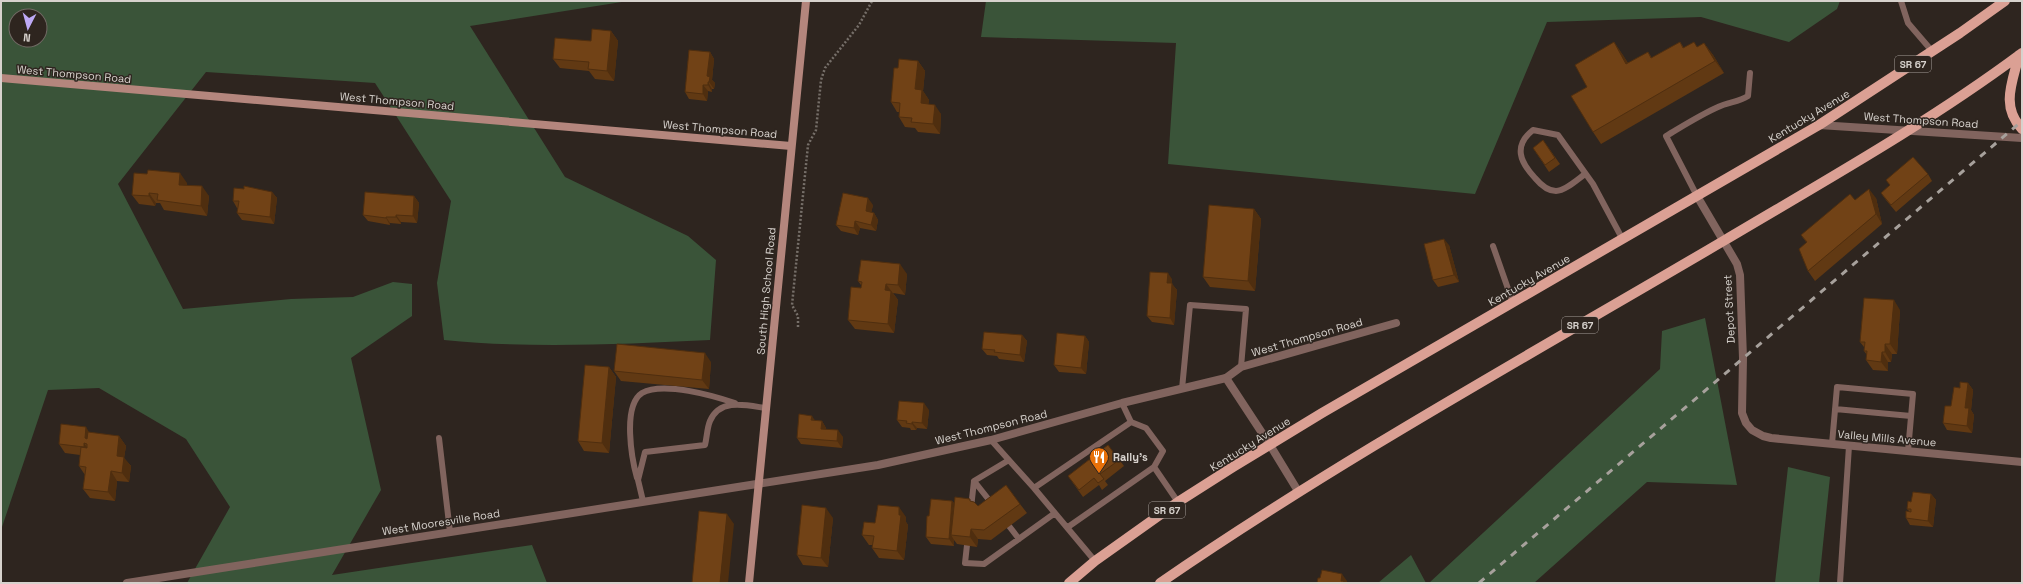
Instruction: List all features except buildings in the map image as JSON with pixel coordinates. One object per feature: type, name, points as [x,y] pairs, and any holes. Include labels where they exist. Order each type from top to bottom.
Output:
[{"type":"main road","name":"South High School Road","points":[[749,583],[806,1]]},
{"type":"main road","name":"Kentucky Avenue","points":[[1069,583],[1095,561],[1178,502],[1270,445],[1819,125],[2005,1]]},
{"type":"main road","points":[[2021,54],[2010,88],[2008,103],[2014,118],[2022,129]]},
{"type":"main road","name":"SR 67","points":[[1160,583],[1298,492],[1416,420],[1724,241],[1908,130],[2021,54]]},
{"type":"main road","name":"West Thompson Road","points":[[1,78],[791,146]]},
{"type":"street","name":"West Thompson Road","points":[[1819,125],[2022,138]]},
{"type":"street","name":"Depot Street","points":[[1697,196],[1737,264],[1741,279],[1742,413],[1746,423],[1752,430]]},
{"type":"street","name":"West Thompson Road","points":[[758,485],[878,465],[991,440],[1122,403],[1226,378],[1241,367],[1396,323]]},
{"type":"street","points":[[1226,378],[1270,445],[1298,492]]},
{"type":"street","name":"Valley Mills Avenue","points":[[1752,430],[1763,436],[1771,438],[2022,462]]},
{"type":"street","name":"West Mooresville Road","points":[[127,583],[643,501],[758,485]]},
{"type":"lane","points":[[1901,1],[1908,23],[1932,51]]},
{"type":"lane","points":[[1697,196],[1666,136],[1717,107],[1735,100],[1742,100],[1748,96],[1750,73]]},
{"type":"lane","points":[[1585,174],[1563,189],[1556,191],[1542,186],[1523,166],[1521,149],[1526,136],[1533,130],[1558,136],[1593,184],[1623,240]]},
{"type":"lane","points":[[1493,246],[1512,303]]},
{"type":"lane","points":[[1182,389],[1190,305],[1246,309],[1241,367]]},
{"type":"lane","points":[[1832,444],[1837,387],[1913,394],[1908,451]]},
{"type":"lane","points":[[643,501],[630,442],[633,407],[641,394],[650,390],[668,389],[706,394],[736,404],[766,408]]},
{"type":"lane","points":[[1068,528],[1154,467],[1163,452],[1146,428],[1131,422],[1122,403]]},
{"type":"lane","points":[[638,480],[645,452],[705,445],[710,422],[715,412],[727,405],[736,404]]},
{"type":"lane","points":[[1835,409],[1911,416]]},
{"type":"lane","points":[[1034,488],[1131,422]]},
{"type":"lane","points":[[439,438],[450,532]]},
{"type":"lane","points":[[991,440],[1034,488],[1095,561]]},
{"type":"lane","points":[[1840,583],[1849,446]]},
{"type":"lane","points":[[974,481],[1009,460]]},
{"type":"lane","points":[[1154,467],[1178,502]]},
{"type":"lane","points":[[971,508],[974,481]]},
{"type":"lane","points":[[974,481],[995,508]]},
{"type":"lane","points":[[967,545],[964,563],[984,564],[1055,513]]},
{"type":"lane","points":[[1009,526],[1019,539]]},
{"type":"path","points":[[798,328],[798,316],[792,306],[795,272],[808,146],[816,130],[821,80],[825,68],[859,25],[872,1]]},
{"type":"green space","points":[[1,1],[628,1],[470,26],[565,177],[688,236],[716,260],[710,340],[544,345],[477,343],[444,340],[437,283],[451,201],[375,83],[206,72],[118,184],[183,309],[291,299],[353,297],[393,282],[412,284],[412,316],[351,358],[381,490],[332,575],[532,545],[547,583],[187,583],[230,507],[186,439],[99,388],[48,390],[1,530]]},
{"type":"green space","points":[[986,1],[1840,1],[1837,9],[1789,42],[1701,17],[1547,22],[1475,194],[1168,164],[1176,43],[981,37]]},
{"type":"green space","points":[[1705,318],[1737,485],[1647,482],[1534,583],[1429,583],[1660,369],[1662,331]]},
{"type":"green space","points":[[1788,467],[1830,477],[1819,583],[1775,583]]},
{"type":"green space","points":[[1411,555],[1426,583],[1378,583]]},
{"type":"railway","points":[[1479,583],[2022,121]]},
{"type":"place","name":"Rally's","points":[[1099,474]]}]
